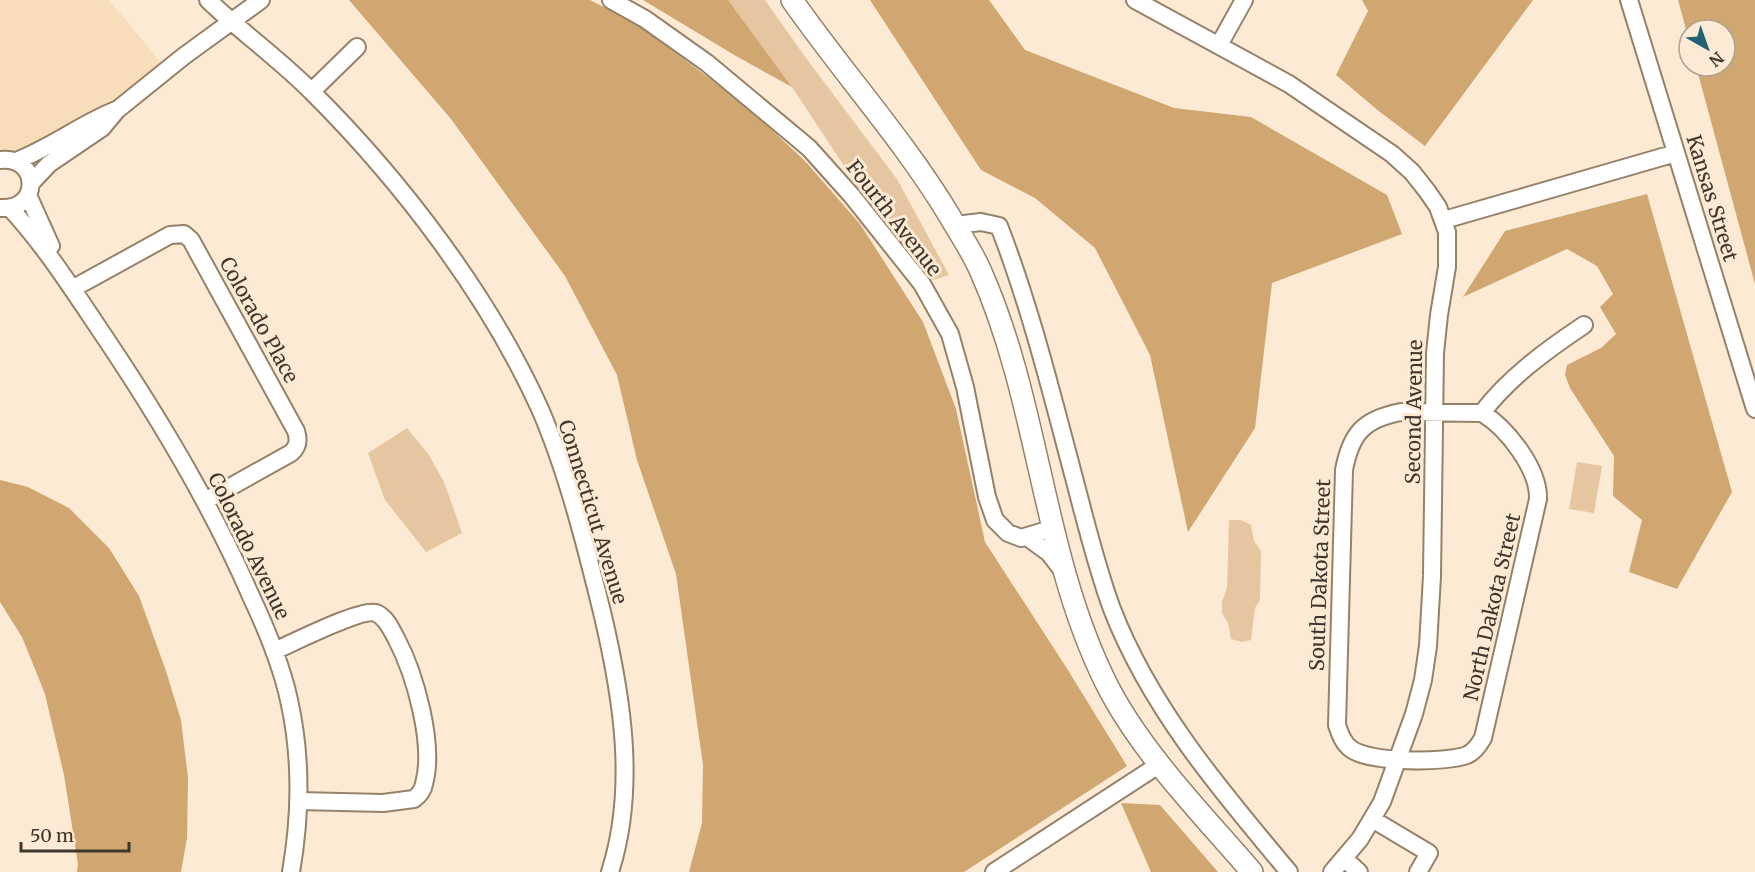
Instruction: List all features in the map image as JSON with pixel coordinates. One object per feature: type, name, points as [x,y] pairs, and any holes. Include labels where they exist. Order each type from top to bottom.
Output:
[{"type":"main road","points":[[792,0],[928,180],[981,271],[1000,322],[1028,420],[1065,574],[1090,647],[1108,687],[1133,728],[1160,764],[1252,872]]},
{"type":"street","name":"Connecticut Avenue","points":[[208,0],[312,91],[386,172],[416,209],[481,303],[539,409],[553,442],[597,592],[622,724],[625,761],[623,816],[610,872]]},
{"type":"street","points":[[5,208],[24,201],[49,164],[102,128],[117,110],[230,21],[261,0]]},
{"type":"street","name":"Fourth Avenue","points":[[611,0],[645,20],[707,63],[809,148],[852,196],[922,284],[950,334],[965,387],[987,497],[995,520],[1014,537],[1027,537],[1048,553],[1065,574]]},
{"type":"street","points":[[1219,45],[1244,0]]},
{"type":"street","name":"Kansas Street","points":[[1629,0],[1755,409]]},
{"type":"street","name":"Second Avenue","points":[[1145,3],[1289,84],[1392,154],[1412,172],[1427,191],[1444,220],[1447,232],[1447,267],[1437,333],[1433,412],[1433,559],[1428,646],[1423,680],[1399,760],[1382,802],[1345,859],[1332,872]]},
{"type":"street","points":[[312,91],[357,46]]},
{"type":"street","points":[[8,161],[39,152],[96,118],[117,110]]},
{"type":"street","points":[[1444,220],[1676,153]]},
{"type":"street","name":"Colorado Avenue","points":[[8,161],[27,170],[30,189],[61,272]]},
{"type":"street","name":"Colorado Avenue","points":[[5,208],[33,234],[61,272],[150,406],[205,501],[238,565],[286,685],[293,722],[298,758],[299,801],[291,872]]},
{"type":"street","points":[[955,225],[981,222],[999,226],[1052,395],[1094,554],[1112,609],[1137,663],[1165,709],[1226,797],[1289,872]]},
{"type":"street","name":"Colorado Place","points":[[72,289],[170,235],[183,234],[191,240],[297,431],[298,438],[297,445],[291,453],[205,501]]},
{"type":"street","points":[[1433,412],[1482,413],[1490,402],[1522,372],[1584,325]]},
{"type":"street","name":"South Dakota Street","points":[[1399,760],[1376,758],[1352,750],[1341,738],[1337,725],[1344,470],[1351,442],[1370,422],[1382,416],[1401,412],[1433,412]]},
{"type":"street","name":"North Dakota Street","points":[[1399,760],[1458,758],[1470,754],[1483,738],[1487,724],[1538,499],[1538,486],[1534,473],[1504,431],[1493,419],[1482,413]]},
{"type":"street","points":[[1027,537],[1054,528]]},
{"type":"street","points":[[274,651],[358,614],[375,612],[383,617],[409,668],[416,689],[424,732],[426,770],[424,786],[414,799],[383,803],[299,801]]},
{"type":"street","points":[[994,872],[1160,764]]},
{"type":"street","points":[[1372,819],[1429,853],[1418,872]]},
{"type":"street","points":[[1345,859],[1359,872]]},
{"type":"shaded area","points":[[0,0],[109,0],[162,64],[109,106],[30,152],[0,157]]},
{"type":"shaded area","points":[[349,0],[590,0],[637,24],[745,105],[805,161],[860,224],[923,322],[956,409],[985,542],[1127,766],[964,872],[689,872],[702,823],[703,765],[676,574],[637,460],[617,375],[565,276],[451,119]]},
{"type":"shaded area","points":[[643,0],[728,0],[792,87],[736,56]]},
{"type":"shaded area","points":[[728,0],[765,0],[897,179],[949,275],[930,281],[854,181],[792,87]]},
{"type":"shaded area","points":[[870,0],[989,0],[1025,50],[1174,108],[1251,117],[1387,195],[1402,234],[1272,283],[1255,428],[1188,532],[1150,355],[1095,248],[1035,198],[981,170]]},
{"type":"shaded area","points":[[1362,0],[1533,0],[1425,146],[1336,75],[1368,11]]},
{"type":"shaded area","points":[[1678,0],[1755,0],[1755,284],[1699,78],[1737,78],[1737,18],[1683,18]]},
{"type":"shaded area","points":[[1647,194],[1732,492],[1677,589],[1629,572],[1642,520],[1613,496],[1614,456],[1570,388],[1565,375],[1567,365],[1601,348],[1616,334],[1600,307],[1613,294],[1597,266],[1567,249],[1463,297],[1505,231]]},
{"type":"shaded area","points":[[407,428],[429,455],[444,482],[462,533],[426,552],[385,500],[368,453]]},
{"type":"shaded area","points":[[1577,462],[1602,466],[1594,513],[1569,509]]},
{"type":"shaded area","points":[[0,480],[28,487],[69,508],[109,548],[139,596],[181,720],[188,778],[187,838],[181,872],[77,872],[78,864],[64,775],[45,694],[22,637],[0,602]]},
{"type":"shaded area","points":[[1229,520],[1241,520],[1251,525],[1254,541],[1261,551],[1260,600],[1255,608],[1251,640],[1242,642],[1231,639],[1228,623],[1222,613],[1222,602],[1227,588]]},
{"type":"shaded area","points":[[1121,803],[1160,805],[1218,872],[1151,872]]}]
